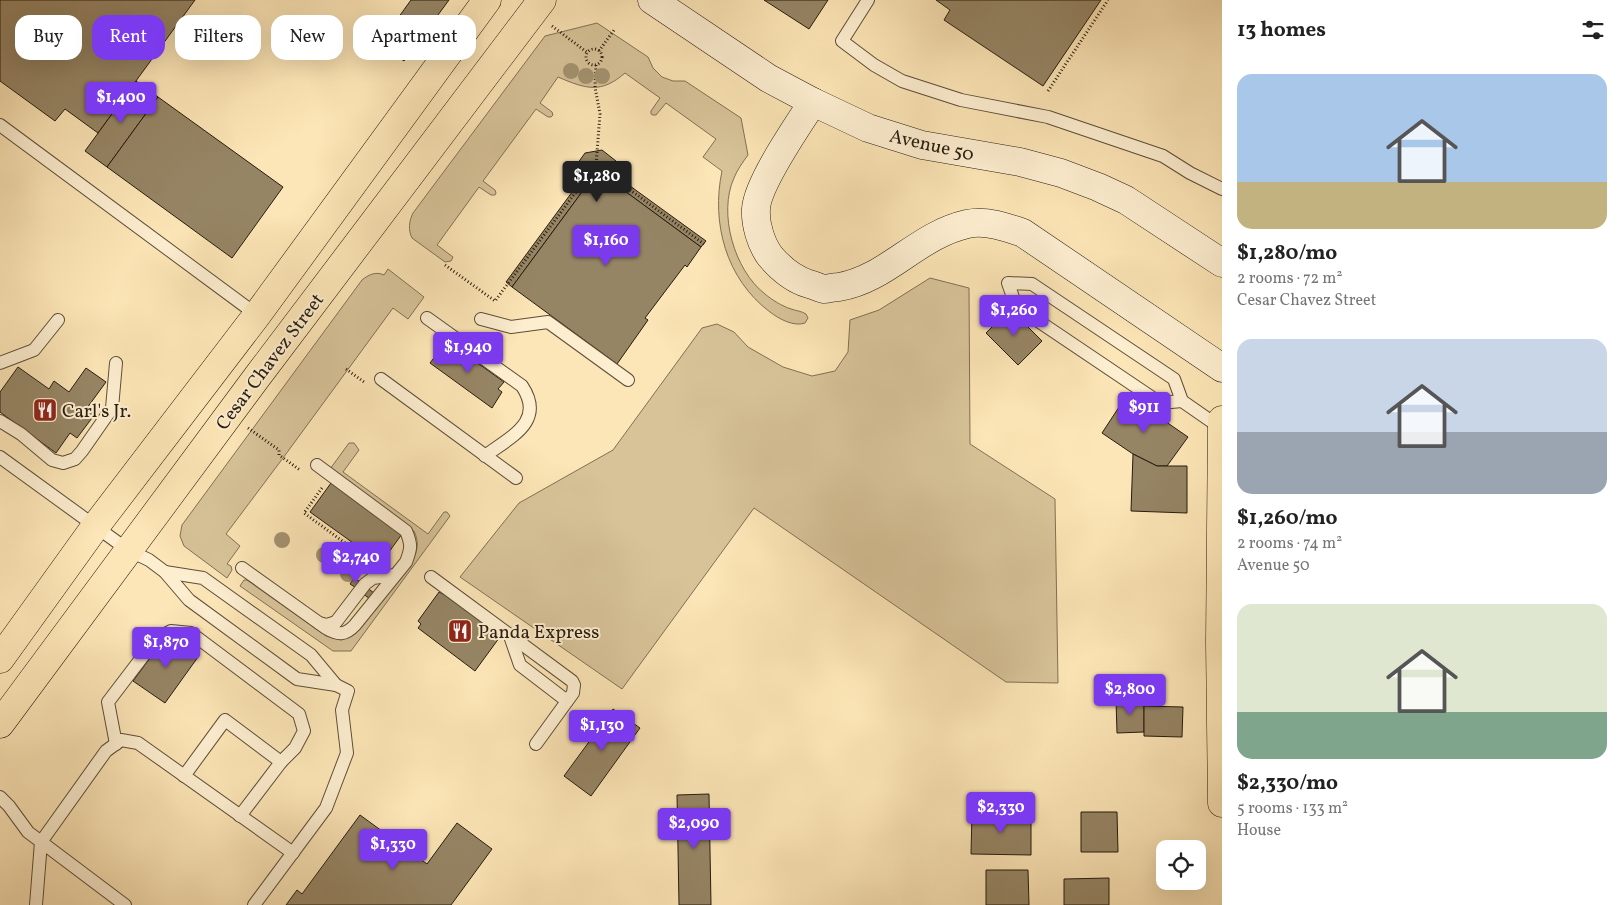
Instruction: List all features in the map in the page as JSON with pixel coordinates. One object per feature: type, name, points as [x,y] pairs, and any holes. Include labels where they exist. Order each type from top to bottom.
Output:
[{"type":"main road","name":"Cesar Chavez Street","points":[[0,659],[95,527],[257,315],[487,0]]},
{"type":"main road","name":"Cesar Chavez Street","points":[[0,724],[128,550],[542,0]]},
{"type":"main road","name":"Avenue 50","points":[[652,0],[768,78],[868,128],[922,144],[1020,162],[1098,187],[1126,200],[1222,263]]},
{"type":"main road","points":[[813,102],[770,172],[756,209],[759,232],[766,251],[778,266],[798,280],[824,289],[845,286],[866,279],[924,241],[949,229],[970,223],[998,225],[1023,233],[1222,368]]},
{"type":"main road","points":[[1222,424],[1220,652],[1222,803]]},
{"type":"lane","points":[[868,0],[842,41],[874,65],[902,81],[961,100],[1048,117],[1163,156],[1190,173],[1222,189]]},
{"type":"lane","points":[[0,125],[257,315]]},
{"type":"lane","points":[[1182,401],[1174,379],[1032,284],[1008,283],[1016,306],[1160,403],[1182,401],[1222,424]]},
{"type":"lane","points":[[427,318],[522,386],[528,395],[531,411],[522,428],[485,456]]},
{"type":"lane","points":[[481,318],[511,327],[548,322],[628,380]]},
{"type":"lane","points":[[0,362],[34,350],[58,320]]},
{"type":"lane","points":[[0,421],[21,434],[52,460],[63,463],[75,459],[112,408],[116,363]]},
{"type":"lane","points":[[381,378],[516,478]]},
{"type":"lane","points":[[0,457],[128,550],[149,560],[165,572],[189,600],[298,679],[336,684]]},
{"type":"lane","points":[[242,568],[316,622],[335,634],[342,634],[347,633],[406,562],[411,550],[410,540],[406,531],[317,465]]},
{"type":"lane","points":[[165,572],[203,578],[311,655],[336,684],[348,691],[342,710],[347,752],[326,808],[254,905]]},
{"type":"lane","points":[[431,577],[572,681],[575,689],[536,744]]},
{"type":"lane","points":[[116,744],[108,702],[156,640],[171,631],[191,634],[299,714],[304,730],[295,748],[281,762],[240,816]]},
{"type":"lane","points":[[510,636],[520,666],[567,701]]},
{"type":"lane","points":[[184,776],[224,720],[281,762]]},
{"type":"lane","points":[[36,905],[41,842],[106,751],[122,740],[138,743],[293,854]]},
{"type":"lane","points":[[0,797],[28,832],[125,905]]},
{"type":"path","points":[[1048,91],[1108,0]]},
{"type":"path","points":[[552,26],[588,53]]},
{"type":"path","points":[[599,51],[614,30]]},
{"type":"path","points":[[596,66],[588,63],[586,58],[588,53],[594,49],[599,51],[602,56],[602,61],[596,66],[595,87],[600,114],[596,166],[598,176]]},
{"type":"path","points":[[596,166],[704,244]]},
{"type":"path","points":[[445,266],[495,301],[596,166]]},
{"type":"path","points":[[248,428],[278,450],[279,455],[283,458]]},
{"type":"path","points":[[328,473],[325,478],[326,482],[304,513],[332,530],[378,566]]},
{"type":"shaded area","points":[[597,23],[648,57],[653,68],[662,77],[673,81],[685,81],[741,118],[748,155],[737,172],[729,192],[729,224],[732,240],[737,256],[754,284],[777,303],[806,314],[808,318],[805,323],[791,323],[782,320],[770,312],[755,299],[742,283],[733,267],[725,249],[721,230],[719,191],[722,171],[703,157],[716,139],[666,103],[656,115],[651,114],[660,98],[625,73],[616,80],[601,87],[585,87],[558,77],[540,103],[552,112],[553,115],[548,117],[536,109],[483,181],[495,190],[495,195],[491,195],[479,187],[437,245],[453,257],[451,261],[445,262],[412,238],[409,226],[413,213],[545,36]]},
{"type":"shaded area","points":[[388,269],[424,297],[408,319],[393,308],[226,534],[240,546],[227,564],[231,566],[232,570],[227,578],[184,546],[180,536],[182,525],[362,280],[372,274],[384,275]]},
{"type":"shaded area","points":[[930,278],[969,288],[970,444],[1055,499],[1058,683],[1006,682],[754,508],[622,689],[460,577],[519,503],[613,450],[702,328],[717,324],[734,332],[748,347],[783,367],[812,376],[835,371],[848,352],[850,320],[879,310]]},
{"type":"shaded area","points":[[349,443],[354,443],[359,450],[343,472],[428,534],[444,512],[447,512],[450,516],[351,651],[333,651],[240,586],[244,580],[247,580],[326,636],[341,640],[358,631],[411,564],[417,548],[414,531],[330,469]]},
{"type":"building","points":[[0,0],[195,0],[184,15],[175,15],[175,27],[165,41],[165,15],[92,15],[92,60],[151,60],[98,133],[65,109],[55,121],[0,81]]},
{"type":"building","points":[[411,0],[449,0],[438,15],[400,15]]},
{"type":"building","points":[[764,0],[828,0],[809,29]]},
{"type":"building","points":[[936,0],[1101,0],[1043,86],[944,20],[950,10]]},
{"type":"building","points":[[136,81],[158,97],[107,167],[85,151]]},
{"type":"building","points":[[158,97],[283,187],[232,258],[107,167]]},
{"type":"building","points":[[602,150],[616,161],[619,178],[706,241],[701,247],[603,175],[593,177],[512,287],[506,282],[578,184],[575,167],[585,153]]},
{"type":"building","points":[[603,175],[701,247],[645,318],[648,320],[617,364],[512,287],[593,177]]},
{"type":"building","points":[[1010,309],[1042,341],[1018,365],[986,333]]},
{"type":"building","points":[[447,341],[504,382],[498,389],[502,392],[492,408],[430,363]]},
{"type":"building","name":"Carl's Jr.","points":[[18,367],[49,389],[54,381],[69,392],[86,368],[106,382],[87,408],[95,414],[77,438],[70,433],[56,453],[0,412],[0,392]]},
{"type":"building","points":[[1127,395],[1188,437],[1167,466],[1157,466],[1133,454],[1102,433]]},
{"type":"building","points":[[1133,454],[1157,466],[1187,466],[1187,513],[1131,511]]},
{"type":"building","points":[[331,483],[402,534],[381,563],[310,512]]},
{"type":"building","points":[[354,578],[362,583],[358,589],[350,584]]},
{"type":"building","points":[[366,587],[374,593],[370,599],[362,593]]},
{"type":"building","name":"Panda Express","points":[[439,592],[443,594],[444,592],[502,634],[475,671],[418,628],[421,624],[418,621]]},
{"type":"building","points":[[167,635],[198,657],[165,703],[133,681]]},
{"type":"building","points":[[1116,700],[1144,700],[1144,732],[1117,733]]},
{"type":"building","points":[[1144,706],[1183,707],[1182,737],[1144,736]]},
{"type":"building","points":[[613,709],[640,728],[591,796],[564,776]]},
{"type":"building","points":[[709,794],[711,905],[679,905],[677,795]]},
{"type":"building","points":[[972,812],[1031,814],[1031,855],[971,854]]},
{"type":"building","points":[[1081,812],[1117,812],[1118,852],[1081,852]]},
{"type":"building","points":[[360,815],[427,864],[457,823],[492,849],[451,905],[286,905],[297,890],[302,894]]},
{"type":"building","points":[[986,870],[1028,870],[1029,905],[986,905]]},
{"type":"building","points":[[1109,878],[1109,905],[1064,905],[1064,879]]},
{"type":"place","name":"Carl's Jr.","points":[[45,410]]},
{"type":"place","name":"Panda Express","points":[[460,631]]}]
